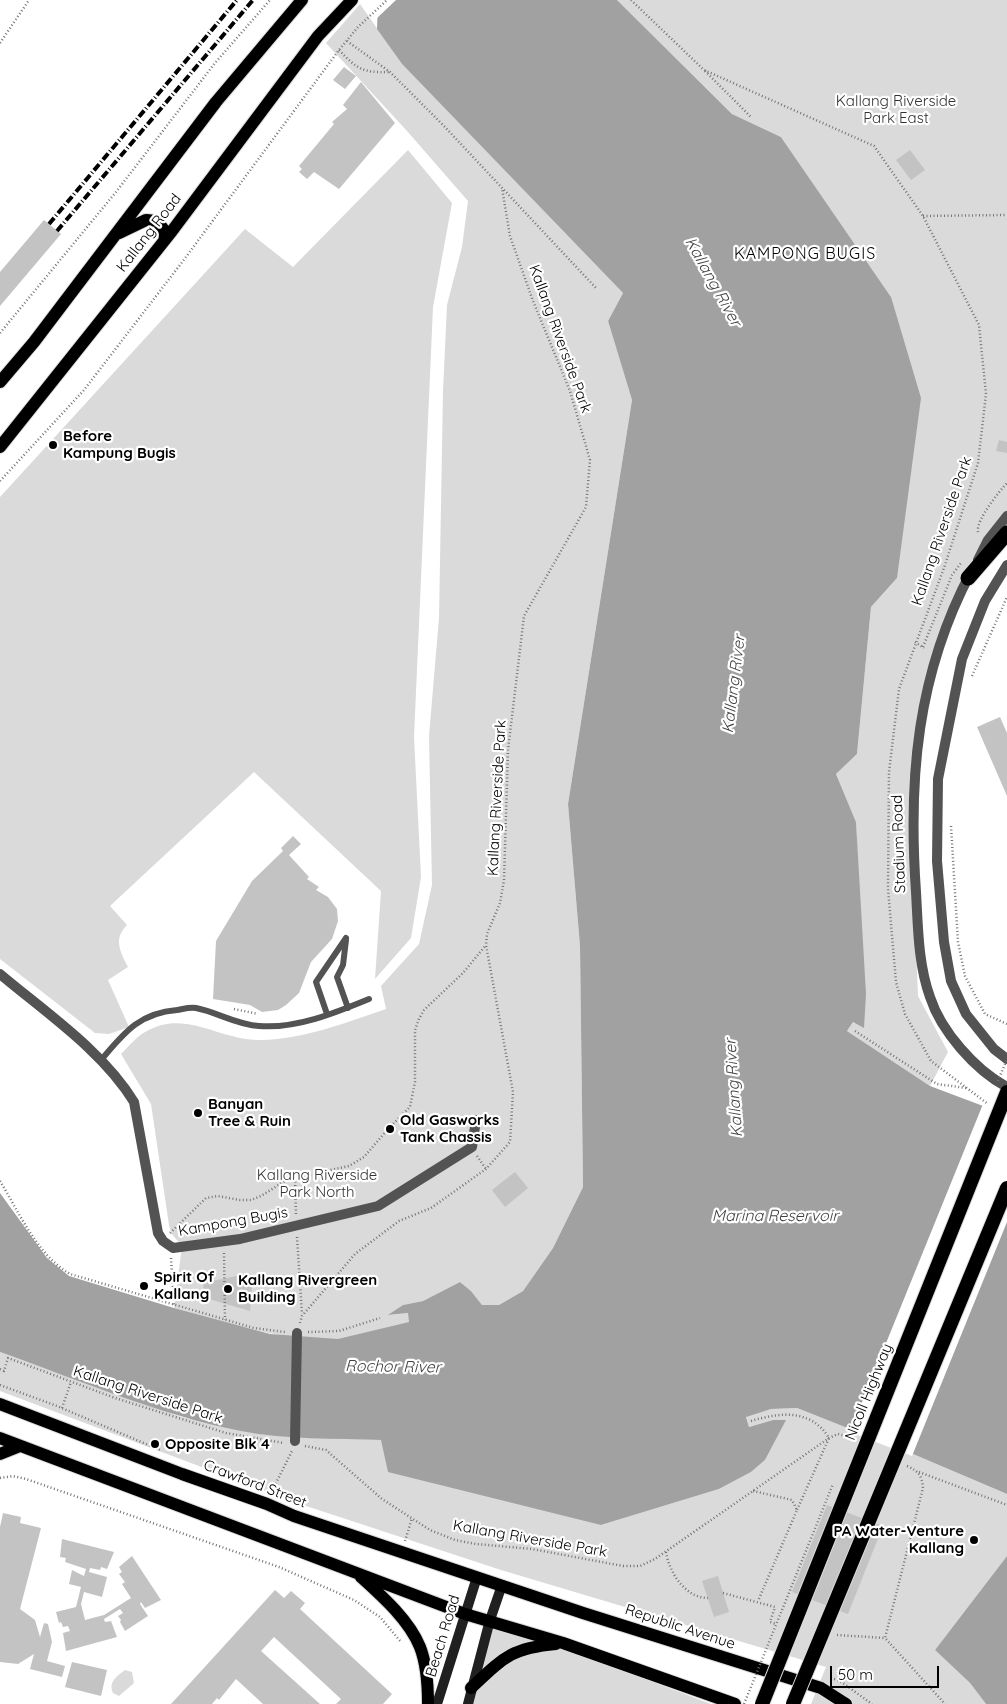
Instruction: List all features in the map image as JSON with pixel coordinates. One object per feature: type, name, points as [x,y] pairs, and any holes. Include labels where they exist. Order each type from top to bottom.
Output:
[{"type":"highway","points":[[968,578],[1007,533]]},
{"type":"highway","name":"Nicoll Highway","points":[[762,1704],[1007,1092]]},
{"type":"highway","points":[[793,1704],[1007,1188]]},
{"type":"main road","name":"Kallang Road","points":[[0,382],[34,342],[206,115],[302,0]]},
{"type":"main road","name":"Kallang Road","points":[[0,447],[165,240],[318,36],[348,4]]},
{"type":"main road","points":[[116,234],[146,220],[157,220],[164,230],[165,240]]},
{"type":"main road","name":"Crawford Street","points":[[0,1404],[294,1516],[502,1585]]},
{"type":"main road","points":[[0,1438],[465,1614],[563,1643],[735,1704]]},
{"type":"main road","points":[[0,1454],[20,1446]]},
{"type":"main road","points":[[355,1572],[380,1595],[404,1622],[420,1646],[427,1675],[428,1704]]},
{"type":"main road","name":"Beach Road","points":[[437,1704],[477,1577]]},
{"type":"main road","points":[[468,1704],[490,1620],[502,1585]]},
{"type":"main road","name":"Republic Avenue","points":[[502,1585],[821,1688],[846,1704]]},
{"type":"main road","points":[[471,1688],[502,1659],[516,1651],[530,1646],[563,1643]]},
{"type":"street","name":"Stadium Road","points":[[1007,516],[988,540],[948,619],[931,674],[920,724],[913,787],[913,854],[919,945],[930,998],[954,1042],[978,1068],[1007,1087]]},
{"type":"street","points":[[1007,565],[984,601],[962,659],[938,779],[937,861],[944,942],[951,981],[966,1014],[994,1049],[1007,1059]]},
{"type":"street","name":"Kampong Bugis","points":[[0,974],[101,1060],[125,1087],[134,1102],[156,1224],[166,1244],[177,1248],[296,1227],[385,1203],[472,1147],[476,1120]]},
{"type":"street","points":[[295,1443],[297,1333]]},
{"type":"lane","points":[[327,1014],[316,982],[346,938],[343,965],[337,978],[348,1008]]},
{"type":"lane","points":[[101,1060],[126,1030],[144,1017],[171,1010],[195,1008],[258,1026],[294,1024],[348,1008],[369,999]]},
{"type":"path","points":[[0,43],[29,0]]},
{"type":"path","points":[[0,334],[116,192],[215,63],[270,0]]},
{"type":"path","points":[[0,481],[84,390],[183,261],[339,50],[358,27],[387,0]]},
{"type":"path","name":"Kallang Riverside Park","points":[[631,0],[704,70],[874,146],[923,216],[979,325],[986,394],[978,463],[944,568],[899,689],[889,772],[888,889],[896,982],[905,1014],[931,1061],[986,1103],[993,1105]]},
{"type":"path","name":"Kallang Riverside Park","points":[[347,41],[390,72],[596,288]]},
{"type":"path","points":[[339,50],[358,68],[369,73],[390,72]]},
{"type":"path","points":[[704,70],[752,117]]},
{"type":"path","name":"Kallang Riverside Park","points":[[297,1333],[302,1316],[355,1254],[398,1221],[431,1208],[486,1169],[510,1142],[513,1092],[486,945],[487,934],[500,903],[504,880],[508,750],[524,616],[586,507],[590,460],[570,391],[533,301],[510,236],[502,188]]},
{"type":"path","points":[[923,216],[1007,215]]},
{"type":"path","points":[[970,682],[1007,597]]},
{"type":"path","points":[[951,819],[958,942],[965,976],[985,1014],[1007,1024]]},
{"type":"path","points":[[174,1305],[166,1244],[206,1198],[218,1196],[251,1200],[295,1177],[356,1163],[410,1107],[415,1082],[415,1030],[419,1020],[424,1010],[463,973],[486,945]]},
{"type":"path","points":[[231,1008],[258,1014]]},
{"type":"path","points":[[855,1031],[937,1084],[968,1089]]},
{"type":"path","points":[[295,1177],[296,1227],[302,1316]]},
{"type":"path","points":[[0,1181],[42,1248],[62,1269],[70,1274],[254,1328],[297,1333],[339,1331],[380,1318]]},
{"type":"path","points":[[224,1241],[225,1320]]},
{"type":"path","name":"Kallang Riverside Park","points":[[0,1369],[4,1371],[8,1358],[115,1398],[226,1433],[295,1443],[326,1450],[382,1499],[430,1530],[455,1540],[476,1544],[532,1549],[623,1566],[640,1566],[666,1552],[830,1438]]},
{"type":"path","points":[[62,1408],[72,1382]]},
{"type":"path","points":[[0,1385],[62,1408],[161,1450]]},
{"type":"path","points":[[751,1421],[773,1415],[793,1414],[821,1425],[830,1438],[758,1601]]},
{"type":"path","points":[[266,1504],[295,1443]]},
{"type":"path","points":[[917,1471],[1007,1504]]},
{"type":"path","points":[[0,1478],[13,1476],[26,1480],[279,1567],[354,1600],[380,1617],[404,1647]]},
{"type":"path","points":[[885,1638],[923,1488]]},
{"type":"path","points":[[753,1492],[792,1500],[797,1510]]},
{"type":"path","points":[[401,1553],[412,1518]]},
{"type":"path","points":[[666,1552],[668,1565],[681,1583],[696,1596],[708,1598]]},
{"type":"path","points":[[723,1593],[775,1607],[770,1622],[776,1624]]},
{"type":"path","points":[[836,1635],[885,1638],[945,1704]]},
{"type":"green space","name":"Kallang Riverside Park East","points":[[617,0],[1007,0],[1007,516],[948,619],[920,724],[915,926],[918,996],[948,1052],[930,1086],[847,1031],[853,1022],[864,1027],[856,822],[836,774],[857,754],[871,607],[897,578],[891,297],[781,137],[732,114]]},
{"type":"green space","name":"Kallang Riverside Park North","points":[[360,4],[402,64],[623,293],[608,321],[632,400],[568,804],[580,946],[583,1187],[553,1248],[523,1291],[499,1305],[482,1305],[471,1291],[460,1282],[423,1301],[403,1305],[390,1315],[408,1313],[410,1322],[357,1336],[339,1339],[319,1339],[277,1335],[174,1308],[182,1246],[171,1233],[169,1225],[151,1104],[121,1054],[133,1041],[147,1031],[161,1025],[189,1024],[246,1039],[277,1039],[324,1029],[386,1009],[381,986],[419,944],[432,885],[429,736],[439,618],[443,391],[447,305],[462,247],[468,201],[326,43]]},
{"type":"green space","points":[[408,150],[452,203],[433,307],[414,737],[421,877],[411,938],[375,979],[381,891],[254,772],[110,906],[127,925],[120,935],[119,945],[128,967],[108,980],[129,1027],[109,1034],[95,1033],[0,959],[0,497],[245,229],[293,267]]},
{"type":"green space","points":[[0,1352],[182,1417],[266,1435],[382,1440],[601,1525],[719,1489],[751,1472],[765,1460],[785,1420],[773,1420],[749,1427],[746,1416],[771,1409],[797,1408],[1007,1494],[1007,1556],[935,1650],[970,1683],[986,1704],[811,1704],[826,1667],[501,1570],[297,1503],[0,1391]]},
{"type":"green space","points":[[490,1620],[711,1704],[468,1704]]},
{"type":"green space","points":[[125,1670],[132,1672],[134,1683],[119,1696],[113,1693],[112,1682]]},
{"type":"water","name":"Marina Reservoir","points":[[378,0],[617,0],[732,114],[781,137],[891,297],[921,398],[897,578],[871,607],[857,754],[836,774],[856,822],[866,994],[864,1028],[853,1022],[847,1031],[930,1086],[1007,1115],[1007,1494],[797,1408],[771,1409],[746,1417],[749,1427],[773,1420],[786,1420],[765,1460],[751,1472],[719,1489],[601,1525],[388,1472],[381,1440],[276,1436],[210,1424],[119,1396],[0,1352],[0,1193],[47,1258],[69,1276],[174,1308],[270,1334],[338,1339],[409,1322],[408,1313],[388,1315],[403,1305],[423,1301],[460,1282],[471,1291],[482,1305],[499,1305],[523,1291],[553,1248],[583,1187],[580,946],[568,804],[632,400],[608,321],[623,293],[402,64],[377,29]]},
{"type":"water","points":[[1007,1556],[1007,1704],[986,1704],[970,1683],[935,1650]]},
{"type":"pier","points":[[376,0],[396,0],[375,20]]},
{"type":"pier","points":[[983,1104],[1007,1113],[1007,1222],[912,1456],[850,1432]]},
{"type":"building","points":[[344,67],[356,76],[345,89],[333,80]]},
{"type":"building","points":[[361,82],[395,123],[339,189],[314,172],[307,179],[299,172],[302,169],[299,166],[334,124],[332,122],[347,109],[343,105]]},
{"type":"building","points":[[910,150],[925,170],[911,180],[896,160]]},
{"type":"building","points":[[44,220],[61,234],[0,306],[0,272]]},
{"type":"building","points":[[999,440],[1007,442],[1007,453],[996,451]]},
{"type":"building","points":[[1000,717],[1007,733],[1007,796],[977,727]]},
{"type":"building","points":[[293,836],[301,844],[289,855],[309,877],[307,879],[319,887],[316,890],[328,897],[337,909],[338,921],[332,939],[311,962],[299,993],[278,1010],[262,1012],[250,1005],[213,999],[216,941],[252,881],[283,851],[281,848]]},
{"type":"building","points":[[515,1172],[528,1188],[505,1207],[492,1190]]},
{"type":"building","name":"Kallang Rivergreen Building","points":[[246,1274],[247,1276],[253,1275],[250,1311],[209,1299],[204,1294],[203,1283]]},
{"type":"building","points":[[827,1505],[883,1526],[848,1614],[792,1592]]},
{"type":"building","points":[[3,1513],[21,1517],[20,1523],[41,1528],[20,1609],[35,1620],[40,1637],[44,1623],[48,1624],[52,1642],[47,1661],[65,1666],[62,1677],[30,1669],[34,1654],[18,1664],[0,1662],[0,1527]]},
{"type":"building","points":[[62,1539],[114,1552],[107,1569],[101,1567],[100,1570],[90,1568],[89,1572],[107,1577],[102,1597],[84,1592],[81,1604],[85,1620],[104,1615],[131,1598],[122,1584],[125,1582],[119,1574],[122,1572],[119,1567],[132,1556],[161,1600],[145,1608],[141,1602],[140,1604],[148,1616],[125,1631],[118,1616],[123,1613],[120,1609],[104,1619],[105,1622],[111,1621],[117,1637],[66,1651],[63,1633],[70,1631],[68,1626],[63,1627],[61,1622],[59,1623],[56,1612],[76,1607],[81,1587],[69,1584],[72,1570],[84,1576],[86,1569],[65,1562],[66,1558],[60,1557]]},
{"type":"building","points":[[718,1576],[729,1612],[714,1617],[702,1581]]},
{"type":"building","points":[[275,1590],[284,1598],[291,1591],[305,1603],[300,1609],[392,1694],[383,1704],[336,1704],[341,1699],[274,1637],[261,1651],[320,1704],[263,1704],[236,1679],[219,1700],[217,1698],[212,1704],[171,1704]]},
{"type":"building","points":[[72,1662],[107,1670],[101,1696],[65,1687]]},
{"type":"railway","points":[[49,224],[237,0]]},
{"type":"railway","points":[[57,231],[253,0]]},
{"type":"place","name":"Before Kampung Bugis","points":[[53,445]]},
{"type":"place","name":"Banyan Tree & Ruin","points":[[198,1113]]},
{"type":"place","name":"Old Gasworks Tank Chassis","points":[[390,1129]]},
{"type":"place","name":"Spirit Of Kallang","points":[[144,1286]]},
{"type":"place","name":"Kallang Rivergreen Building","points":[[228,1289]]},
{"type":"place","name":"Opposite Blk 4","points":[[155,1444]]},
{"type":"place","name":"PA Water-Venture Kallang","points":[[974,1540]]},
{"type":"district","name":"KAMPONG BUGIS","points":[[805,254]]},
{"type":"water label","name":"Kallang River","points":[[713,282]]},
{"type":"water label","name":"Kallang River","points":[[734,684]]},
{"type":"water label","name":"Kallang River","points":[[734,1088]]},
{"type":"water label","name":"Rochor River","points":[[393,1367]]}]
